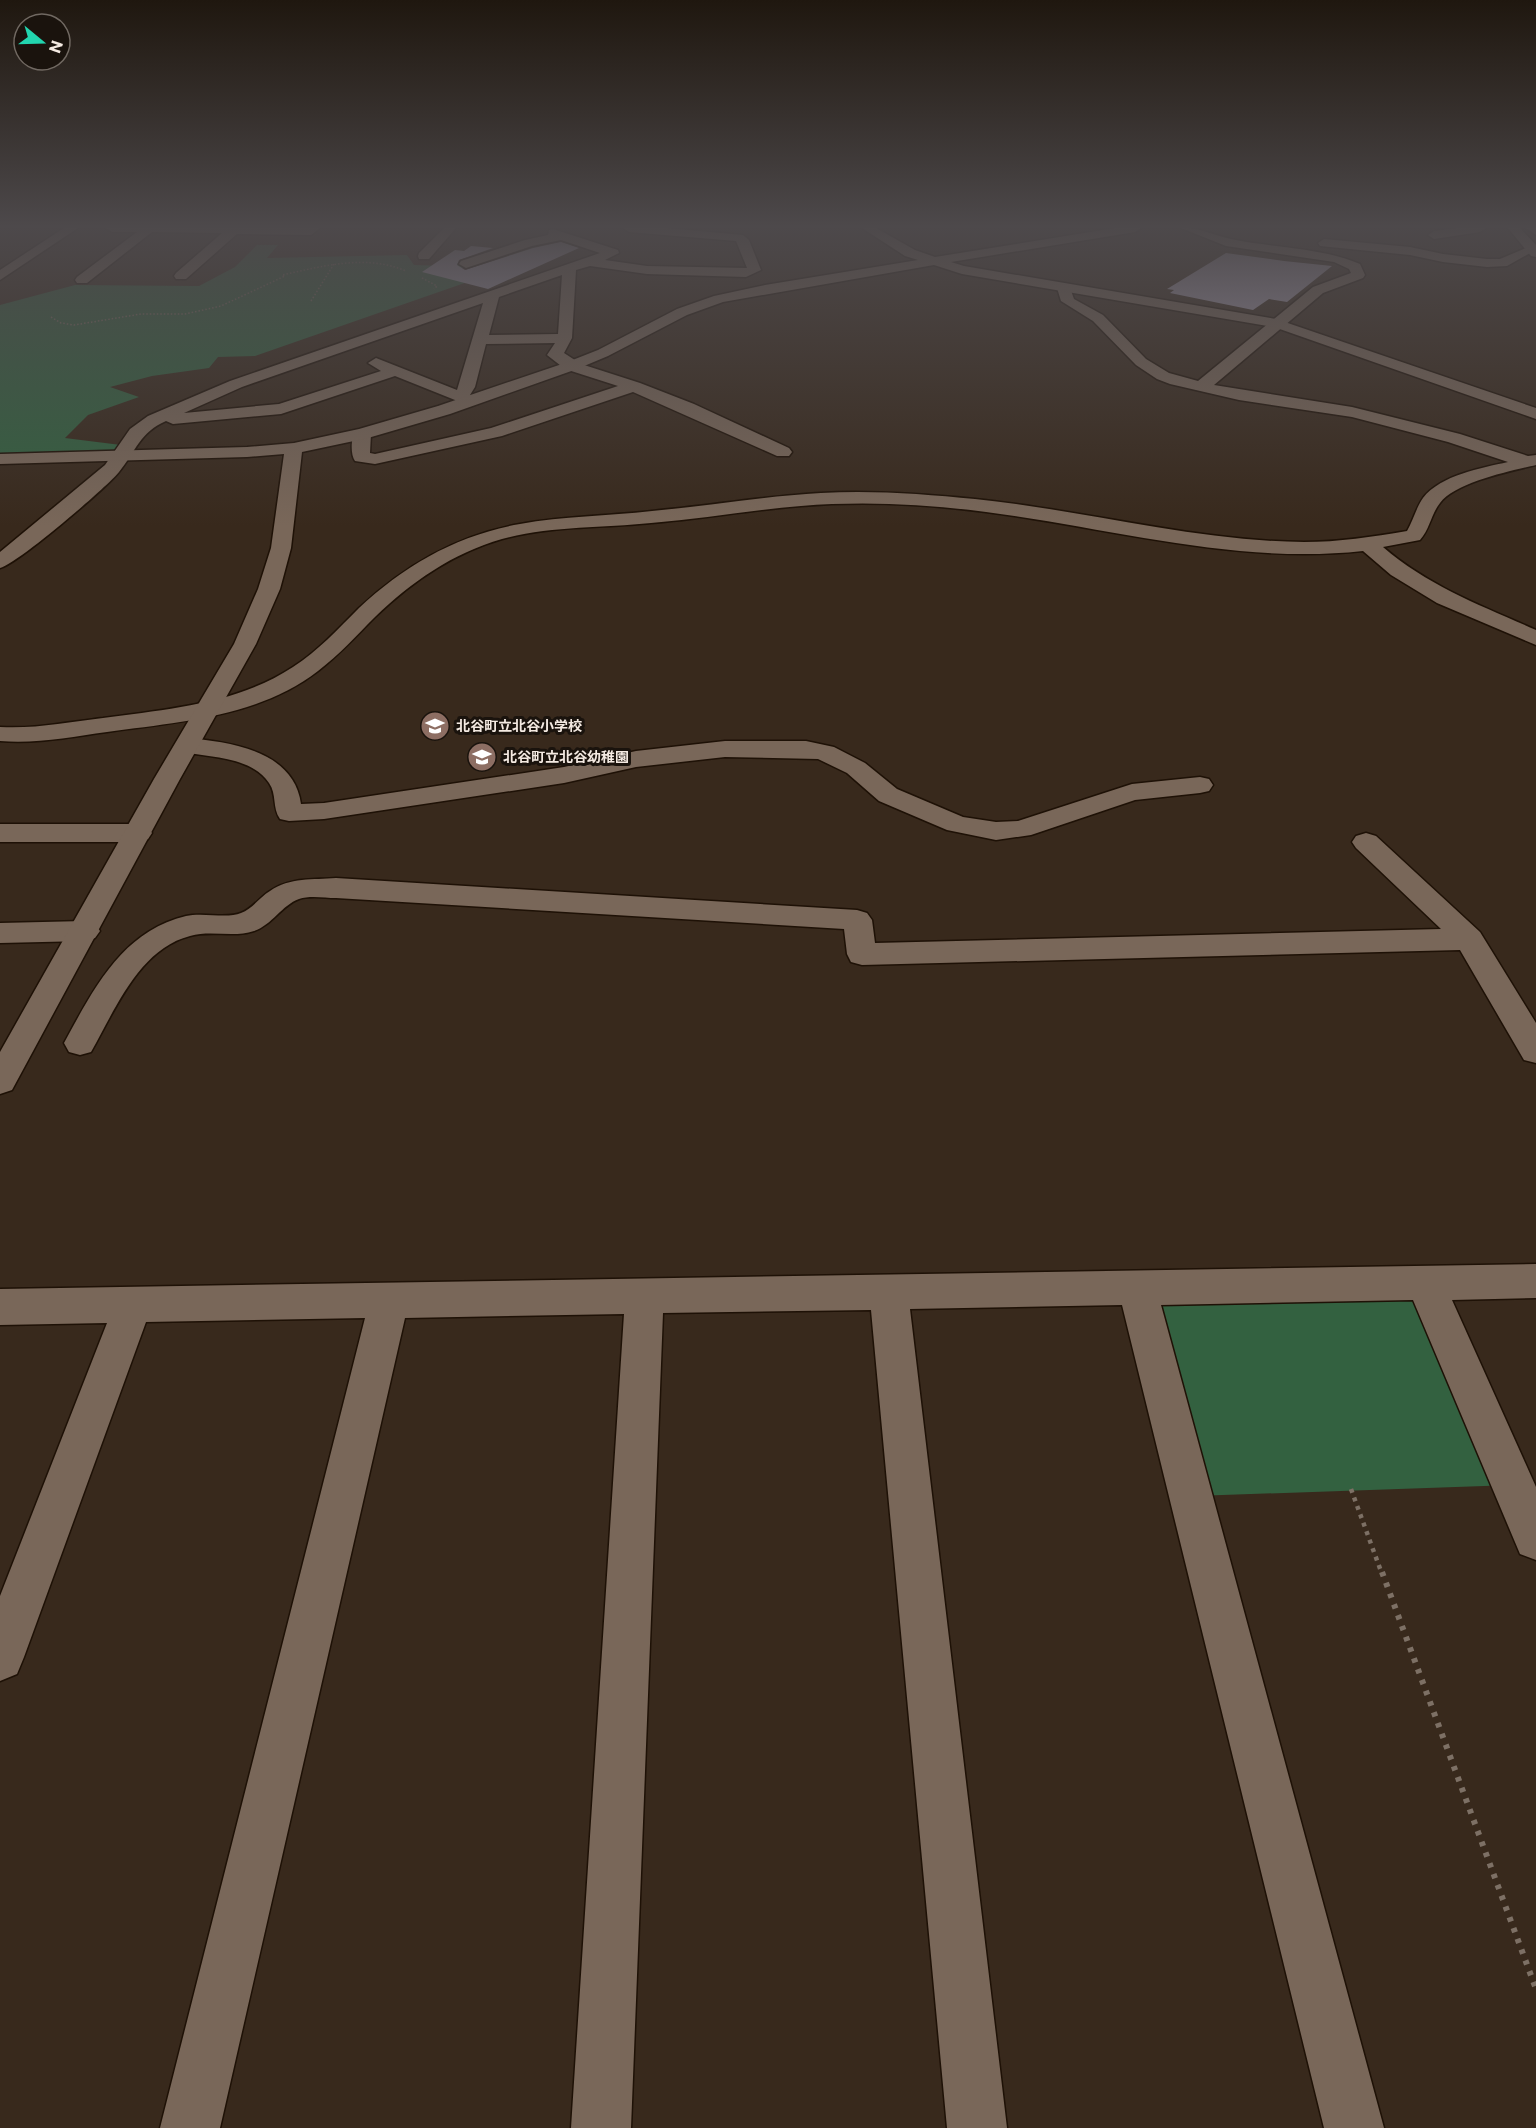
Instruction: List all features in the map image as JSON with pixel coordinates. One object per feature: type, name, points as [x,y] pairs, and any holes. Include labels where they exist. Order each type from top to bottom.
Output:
[{"type":"street","points":[[0,562],[89,490],[121,457],[136,433],[154,420],[236,384],[399,327]]},
{"type":"street","points":[[465,399],[483,327]]},
{"type":"street","points":[[566,327],[565,338],[555,355],[573,365],[688,408],[783,452]]},
{"type":"street","points":[[0,459],[121,457],[294,448],[406,422],[465,399],[573,365],[651,327]]},
{"type":"street","points":[[1107,327],[1141,362],[1163,376],[1200,388],[1352,412],[1531,461]]},
{"type":"street","points":[[1200,388],[1271,327]]},
{"type":"street","points":[[1290,327],[1536,414]]},
{"type":"street","points":[[480,340],[565,338]]},
{"type":"street","points":[[338,348],[465,399]]},
{"type":"street","points":[[154,420],[274,411],[396,371]]},
{"type":"street","points":[[362,434],[361,457],[375,459],[496,432],[634,386]]},
{"type":"street","points":[[0,1081],[245,644],[270,588],[281,548],[294,448]]},
{"type":"street","points":[[0,734],[47,732],[208,708],[253,696],[301,672],[344,637],[402,582],[453,550],[489,536],[519,530],[803,500],[863,497],[981,505],[1288,549],[1367,544],[1413,536],[1418,532],[1427,505],[1437,493],[1462,482],[1531,461]]},
{"type":"street","points":[[1367,544],[1398,571],[1436,593],[1536,638]]},
{"type":"street","points":[[188,746],[212,747],[227,751],[273,772],[280,779],[286,791],[289,813],[324,811],[564,775],[636,759],[725,749],[806,749],[825,752],[856,768],[888,795],[957,824],[996,831],[1021,829],[1132,792],[1200,785]]},
{"type":"street","points":[[0,833],[138,833]]},
{"type":"street","points":[[1366,842],[1469,939],[1536,1051]]},
{"type":"street","points":[[80,1043],[109,991],[131,961],[159,937],[190,925],[245,923],[294,890],[336,888],[857,920],[862,954],[1469,939]]},
{"type":"street","points":[[0,933],[86,931]]},
{"type":"street","points":[[0,1307],[1536,1281]]},
{"type":"street","points":[[1425,1282],[1536,1538]]},
{"type":"street","points":[[1137,1289],[1354,2128]]},
{"type":"street","points":[[889,1293],[977,2128]]},
{"type":"street","points":[[601,2128],[644,1297]]},
{"type":"street","points":[[190,2128],[389,1301]]},
{"type":"street","points":[[0,1657],[133,1305]]},
{"type":"path","points":[[1351,1489],[1536,1989]]},
{"type":"green space","points":[[0,327],[337,327],[255,356],[218,357],[209,368],[152,376],[110,387],[139,397],[88,415],[65,438],[129,446],[121,457],[0,460]]},
{"type":"green space","points":[[1427,1283],[1513,1485],[1194,1496],[1140,1289]]},
{"type":"place","name":"北谷町立北谷小学校","points":[[435,726]]},
{"type":"place","name":"北谷町立北谷幼稚園","points":[[482,757]]}]
